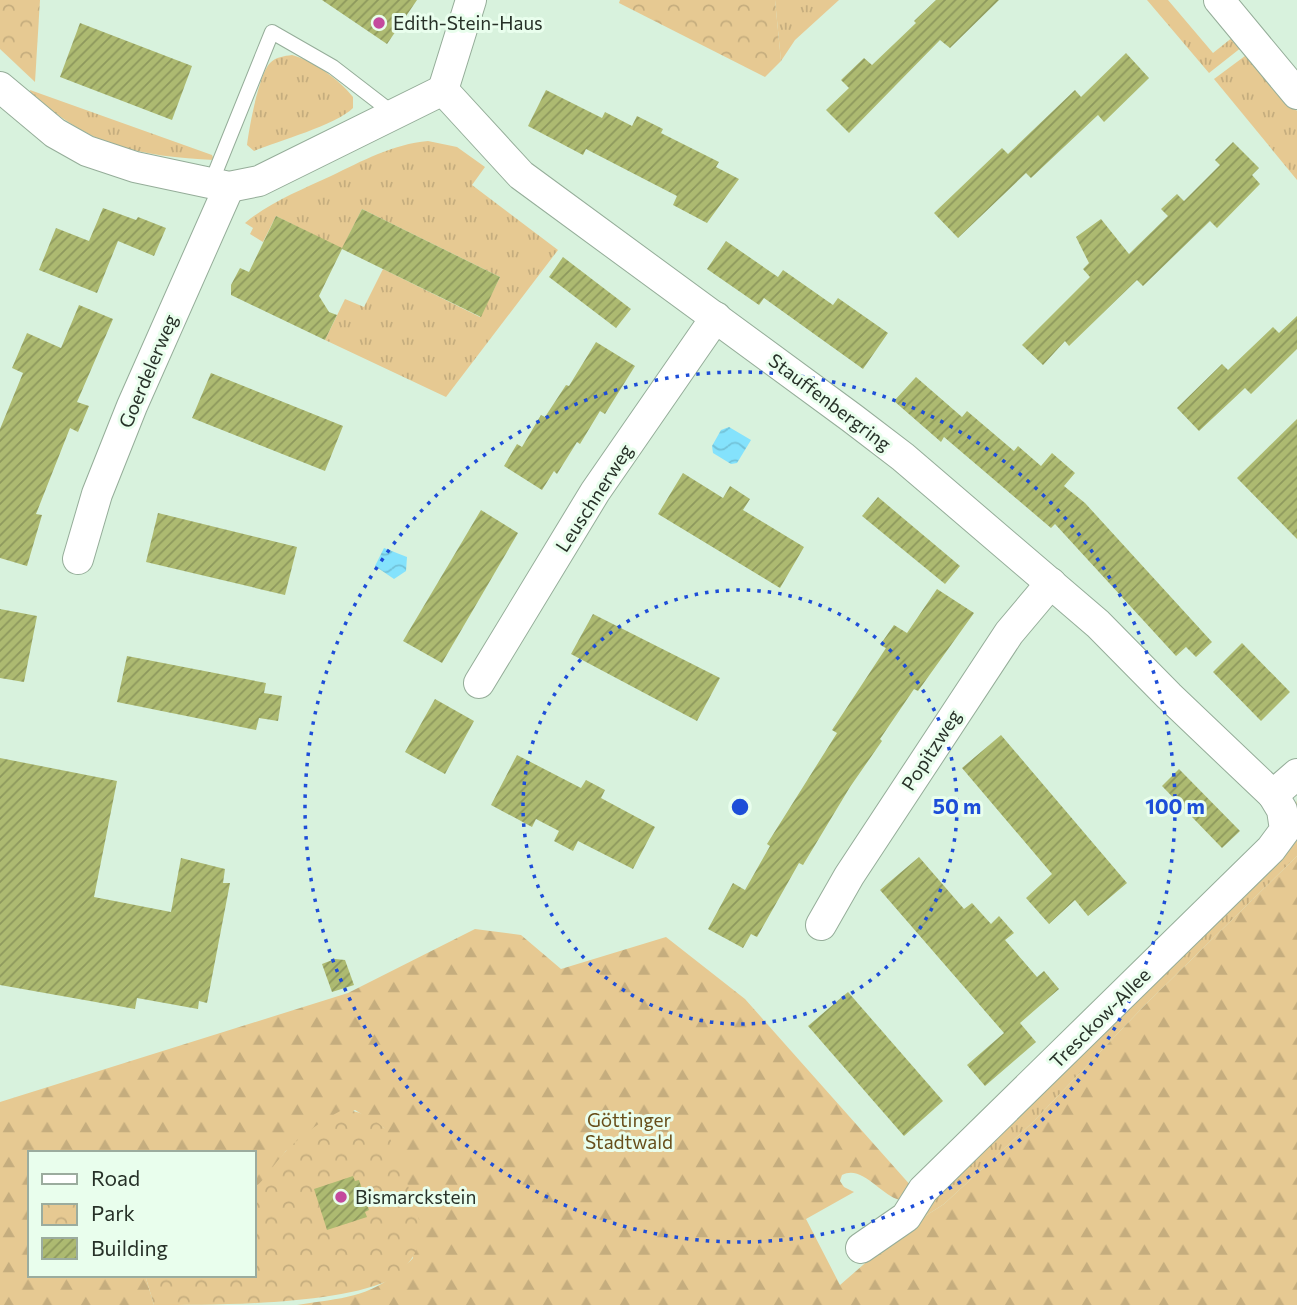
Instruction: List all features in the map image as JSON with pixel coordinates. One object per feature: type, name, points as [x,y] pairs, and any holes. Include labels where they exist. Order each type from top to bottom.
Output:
[{"type":"street","points":[[2,97],[87,151],[135,167],[220,185],[259,181],[443,90],[471,0]]},
{"type":"street","points":[[1219,0],[1297,94]]},
{"type":"street","name":"Stauffenbergring","points":[[443,90],[521,175],[903,457],[1098,624],[1273,795]]},
{"type":"street","name":"Goerdelerweg","points":[[78,559],[97,494],[220,185]]},
{"type":"street","name":"Leuschnerweg","points":[[479,683],[595,492],[716,317]]},
{"type":"street","name":"Popitzweg","points":[[821,925],[849,876],[1002,644],[1051,583]]},
{"type":"street","points":[[1273,795],[1297,774]]},
{"type":"street","name":"Tresckow-Allee","points":[[861,1248],[905,1217],[923,1191],[1271,849],[1286,830],[1282,810],[1273,795]]},
{"type":"lane","name":"Goerdelerweg","points":[[220,185],[272,32],[333,67],[395,115]]},
{"type":"green space","points":[[0,0],[40,0],[35,82],[0,49]]},
{"type":"green space","points":[[620,0],[775,0],[781,61],[765,77],[619,3]]},
{"type":"green space","points":[[775,0],[839,0],[795,40],[781,61]]},
{"type":"green space","points":[[1147,0],[1168,0],[1213,53],[1233,37],[1242,47],[1209,73]]},
{"type":"green space","points":[[1249,53],[1297,111],[1297,180],[1214,79]]},
{"type":"green space","points":[[292,55],[317,66],[333,77],[353,97],[353,108],[321,126],[254,151],[247,145],[262,78],[272,61]]},
{"type":"green space","points":[[30,90],[212,155],[214,160],[136,151],[111,144],[60,117],[31,97]]},
{"type":"green space","points":[[428,141],[457,147],[485,167],[472,185],[558,250],[446,397],[325,340],[345,299],[364,307],[383,269],[480,317],[500,277],[362,209],[342,249],[276,216],[263,242],[250,234],[253,228],[245,223],[297,191],[366,159],[390,149]]},
{"type":"green space","points":[[1297,800],[1297,856],[1144,1006],[1033,1122],[944,1204],[902,1231],[1296,805]]},
{"type":"green space","name":"Göttinger Stadtwald","points":[[1297,856],[1297,1305],[297,1305],[360,1294],[386,1281],[413,1258],[384,1128],[355,1110],[286,1151],[256,1187],[256,1151],[28,1151],[28,1277],[146,1277],[154,1305],[0,1305],[0,1102],[348,993],[475,929],[521,935],[561,969],[666,937],[745,999],[912,1187],[900,1200],[864,1177],[849,1173],[842,1175],[840,1181],[844,1187],[854,1192],[806,1219],[840,1285],[902,1231],[944,1204],[1033,1122],[1144,1006]]},
{"type":"green space","points":[[342,1110],[348,1110],[370,1118],[385,1129],[400,1162],[422,1233],[416,1252],[404,1269],[394,1278],[343,1294],[245,1304],[154,1305],[146,1277],[256,1277],[256,1187],[293,1144]]},
{"type":"water","points":[[729,427],[751,440],[737,463],[731,464],[713,453],[712,446],[721,430]]},
{"type":"water","points":[[384,548],[407,557],[406,571],[394,579],[375,566]]},
{"type":"building","name":"Edith-Stein-Haus","points":[[322,0],[417,0],[387,44]]},
{"type":"building","points":[[936,0],[999,0],[950,48],[940,40],[849,133],[826,110],[849,88],[841,80],[864,58],[872,65]]},
{"type":"building","points":[[80,23],[192,66],[172,120],[60,77]]},
{"type":"building","points":[[1126,53],[1149,78],[1104,122],[1098,115],[1031,178],[1026,173],[958,238],[934,213],[1002,148],[1008,154],[1075,90],[1081,97]]},
{"type":"building","points":[[546,90],[602,118],[605,112],[632,126],[637,116],[663,129],[661,133],[719,162],[716,167],[739,179],[707,223],[673,205],[677,196],[586,149],[583,155],[528,126]]},
{"type":"building","points":[[1233,142],[1259,168],[1252,175],[1260,184],[1217,228],[1210,221],[1143,286],[1137,280],[1069,346],[1065,341],[1043,365],[1022,345],[1090,277],[1083,269],[1089,263],[1076,237],[1101,219],[1129,254],[1168,216],[1161,209],[1177,194],[1184,201],[1220,165],[1215,160]]},
{"type":"building","points":[[103,208],[166,228],[154,256],[118,241],[97,293],[39,270],[56,228],[89,241]]},
{"type":"building","points":[[362,209],[500,277],[481,317],[342,249],[319,296],[329,312],[337,315],[325,340],[231,295],[231,285],[240,268],[249,272],[276,216],[342,248]]},
{"type":"building","points":[[726,241],[778,277],[783,270],[833,305],[838,298],[888,333],[863,369],[764,298],[759,305],[707,269]]},
{"type":"building","points":[[563,257],[631,309],[616,328],[549,277]]},
{"type":"building","points":[[79,305],[113,319],[77,402],[89,406],[78,432],[70,428],[36,514],[42,515],[27,566],[0,558],[0,429],[23,373],[12,368],[27,333],[61,348]]},
{"type":"building","points":[[1297,316],[1297,349],[1251,394],[1245,388],[1199,431],[1177,408],[1222,364],[1228,370],[1273,327],[1279,333]]},
{"type":"building","points":[[596,342],[635,366],[605,414],[600,411],[580,444],[577,442],[557,474],[554,471],[542,490],[504,466],[517,444],[522,447],[541,415],[545,417],[566,385],[569,386]]},
{"type":"building","points":[[211,373],[343,426],[325,471],[192,418]]},
{"type":"building","points":[[916,377],[962,417],[967,411],[1014,451],[1018,446],[1041,466],[1052,453],[1075,473],[1064,486],[1085,503],[1212,642],[1196,657],[1186,647],[1176,656],[1055,524],[1051,528],[944,437],[941,442],[894,401]]},
{"type":"building","points":[[1297,419],[1297,539],[1237,478]]},
{"type":"building","points":[[683,473],[723,498],[730,486],[750,499],[743,510],[804,547],[780,588],[658,514]]},
{"type":"building","points":[[878,497],[960,566],[945,584],[862,516]]},
{"type":"building","points":[[481,510],[518,533],[442,663],[403,641]]},
{"type":"building","points":[[158,513],[297,547],[285,595],[146,562]]},
{"type":"building","points":[[937,589],[974,613],[918,691],[914,689],[880,739],[882,741],[850,787],[803,865],[799,863],[757,937],[751,934],[743,948],[708,929],[733,883],[745,890],[770,846],[767,844],[837,733],[832,730],[886,648],[880,645],[894,625],[907,633]]},
{"type":"building","points":[[0,609],[37,616],[24,682],[0,678]]},
{"type":"building","points":[[593,614],[720,678],[697,721],[571,654]]},
{"type":"building","points":[[1242,643],[1290,692],[1261,721],[1213,672]]},
{"type":"building","points":[[127,656],[266,683],[264,693],[282,696],[278,721],[259,718],[256,730],[117,702]]},
{"type":"building","points":[[435,699],[474,721],[445,774],[405,752]]},
{"type":"building","points":[[1001,735],[1127,883],[1088,916],[1075,900],[1049,924],[1026,898],[1052,874],[962,768]]},
{"type":"building","points":[[517,755],[581,788],[586,780],[605,790],[601,798],[655,827],[633,869],[578,841],[573,851],[554,841],[559,831],[536,819],[532,827],[491,805]]},
{"type":"building","points":[[0,758],[117,781],[94,897],[171,912],[181,858],[225,869],[223,883],[230,883],[207,1003],[199,1001],[198,1009],[137,998],[135,1009],[0,985]]},
{"type":"building","points":[[1179,769],[1240,831],[1222,848],[1162,786]]},
{"type":"building","points":[[919,857],[964,909],[972,903],[991,924],[999,916],[1014,933],[1005,940],[1037,977],[1044,971],[1059,989],[1020,1023],[1036,1042],[985,1086],[967,1065],[1004,1033],[880,890]]},
{"type":"building","points":[[335,959],[345,960],[354,985],[332,992],[322,964]]},
{"type":"building","points":[[848,992],[943,1101],[904,1136],[808,1026]]},
{"type":"building","name":"Bismarckstein","points":[[353,1176],[355,1181],[359,1180],[369,1210],[365,1212],[367,1217],[327,1230],[314,1189]]},
{"type":"place","name":"Edith-Stein-Haus","points":[[379,23]]},
{"type":"place","name":"Bismarckstein","points":[[341,1197]]}]
